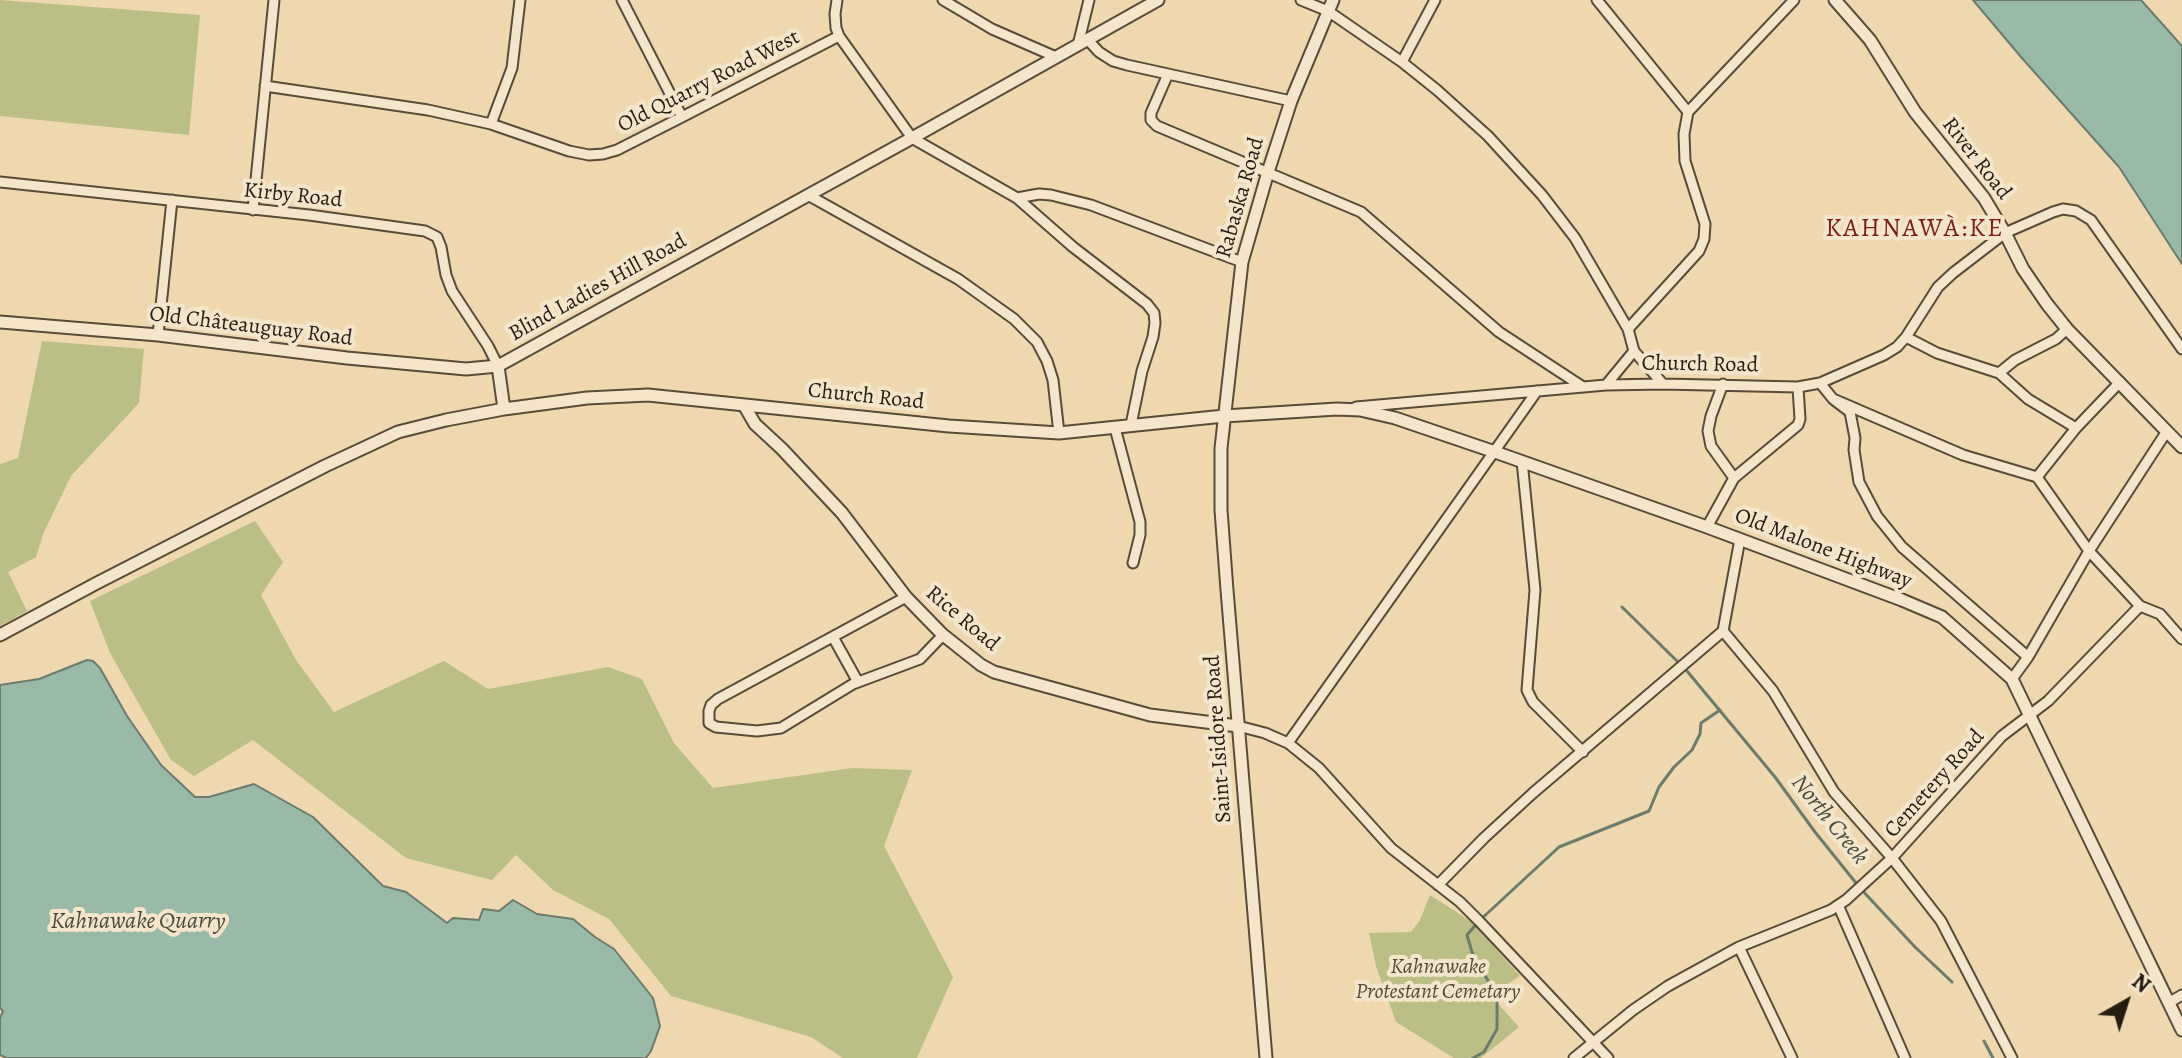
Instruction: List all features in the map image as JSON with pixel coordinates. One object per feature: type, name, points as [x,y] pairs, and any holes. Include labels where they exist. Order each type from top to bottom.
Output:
[{"type":"street","points":[[253,210],[274,0]]},
{"type":"street","points":[[491,124],[512,68],[520,0]]},
{"type":"street","points":[[622,0],[682,117]]},
{"type":"street","points":[[837,0],[836,28],[839,36],[912,138],[1017,198],[1154,313],[1153,337],[1142,371],[1131,425]]},
{"type":"street","points":[[943,0],[992,29],[1056,57]]},
{"type":"street","points":[[1089,0],[1082,42],[1113,61],[1291,101]]},
{"type":"street","name":"Blind Ladies Hill Road","points":[[504,409],[498,366],[1158,0]]},
{"type":"street","points":[[1301,0],[1330,5],[1402,62],[1469,118],[1542,195],[1575,238],[1628,329],[1634,351],[1663,384]]},
{"type":"street","points":[[1402,62],[1435,0]]},
{"type":"street","points":[[1597,0],[1688,112]]},
{"type":"street","points":[[1628,329],[1699,251],[1704,239],[1705,224],[1685,161],[1684,134],[1688,112],[1794,0]]},
{"type":"street","name":"River Road","points":[[1835,0],[1870,40],[1906,100],[1984,198],[2023,269],[2067,329],[2182,447]]},
{"type":"street","name":"Rabaska Road","points":[[1224,416],[1242,262],[1291,101],[1330,5]]},
{"type":"street","name":"Old Quarry Road West","points":[[265,86],[428,110],[491,124],[589,155],[603,154],[617,150],[839,36]]},
{"type":"street","points":[[1168,74],[1151,113],[1151,120],[1157,126],[1361,212],[1499,332],[1583,387]]},
{"type":"street","name":"Kirby Road","points":[[0,182],[309,215],[425,231],[437,237],[452,291],[498,366]]},
{"type":"street","points":[[808,195],[958,279],[1014,319],[1037,342],[1047,361],[1053,380],[1059,433]]},
{"type":"street","points":[[1017,198],[1051,195],[1091,205],[1242,262]]},
{"type":"street","points":[[158,335],[172,200]]},
{"type":"street","name":"Church Road","points":[[1337,409],[1606,385],[1798,387],[1820,383],[1884,355],[1906,337],[1938,287],[1953,273],[2005,233],[2063,209],[2076,211],[2091,220],[2182,349]]},
{"type":"street","name":"Old Châteauguay Road","points":[[0,322],[158,335],[466,369],[498,366]]},
{"type":"street","points":[[1999,373],[2015,360],[2056,339],[2067,329]]},
{"type":"street","points":[[1906,337],[1937,353],[1999,373],[2028,399],[2076,428]]},
{"type":"street","points":[[1606,385],[1634,351]]},
{"type":"street","points":[[2037,477],[2076,428],[2120,382]]},
{"type":"street","points":[[1820,383],[1833,399],[1850,412],[1859,482],[1877,516],[1902,547],[2028,657]]},
{"type":"street","points":[[1723,384],[1708,431],[1711,446],[1734,478]]},
{"type":"street","points":[[1707,527],[1734,478],[1798,425],[1798,387]]},
{"type":"street","points":[[1288,743],[1537,391]]},
{"type":"street","name":"Church Road","points":[[504,409],[587,398],[648,395],[949,426],[1059,433],[1224,416]]},
{"type":"street","points":[[1833,399],[1963,455],[2037,477],[2089,551],[2140,606],[2160,614],[2182,639]]},
{"type":"street","name":"Rice Road","points":[[744,405],[755,424],[842,513],[906,597],[943,635],[981,665],[994,672],[1150,715],[1238,726]]},
{"type":"street","points":[[0,635],[312,473],[398,432],[504,409]]},
{"type":"street","name":"Old Malone Highway","points":[[1224,416],[1337,409],[1360,410],[1395,418],[1740,539],[1942,617],[2012,679],[2182,1030]]},
{"type":"street","name":"Saint-Isidore Road","points":[[1224,416],[1221,510],[1266,1058]]},
{"type":"street","points":[[1115,428],[1140,522],[1133,563]]},
{"type":"street","points":[[2012,679],[2089,551],[2167,431]]},
{"type":"street","points":[[1522,461],[1535,590],[1527,690],[1533,702],[1583,752]]},
{"type":"street","points":[[1438,885],[1533,793],[1723,631],[1740,539]]},
{"type":"street","points":[[906,597],[718,699],[711,705],[709,723],[716,727],[757,731],[781,728],[858,682],[920,659],[943,635]]},
{"type":"street","name":"Cemetery Road","points":[[1574,1058],[1668,986],[1739,947],[1838,905],[1892,858],[2002,736],[2048,701],[2140,606]]},
{"type":"street","points":[[1723,631],[1773,691],[1834,792],[1892,858],[1941,921],[2012,1058]]},
{"type":"street","points":[[833,637],[858,682]]},
{"type":"street","points":[[1238,726],[1288,743],[1319,768],[1391,848],[1479,921],[1608,1058]]},
{"type":"street","points":[[1838,905],[1905,1058]]},
{"type":"street","points":[[1739,947],[1792,1058]]},
{"type":"street","points":[[2170,1002],[2182,995]]},
{"type":"green space","points":[[0,0],[200,15],[189,135],[0,116]]},
{"type":"green space","points":[[42,341],[144,349],[139,403],[71,476],[44,532],[36,557],[8,572],[27,611],[0,626],[0,464],[18,458]]},
{"type":"green space","points":[[255,521],[283,562],[261,595],[296,660],[334,712],[444,661],[488,689],[608,667],[642,679],[674,743],[713,788],[852,768],[912,770],[884,846],[953,977],[917,1058],[843,1058],[811,1037],[671,996],[609,919],[553,890],[516,855],[492,880],[406,858],[253,740],[194,776],[171,760],[110,653],[90,601]]},
{"type":"green space","name":"Kahnawake Protestant Cemetary","points":[[1430,895],[1472,922],[1520,976],[1490,995],[1519,1027],[1481,1058],[1454,1058],[1396,1022],[1376,966],[1369,933],[1411,932],[1420,920]]},
{"type":"water","points":[[1973,0],[2141,0],[2182,46],[2182,264],[2119,167]]},
{"type":"water","name":"Kahnawake Quarry","points":[[87,660],[100,668],[127,716],[161,765],[195,797],[209,797],[254,784],[313,817],[383,886],[406,892],[447,923],[453,918],[479,920],[483,909],[499,911],[513,900],[537,914],[573,919],[614,949],[653,998],[660,1026],[651,1051],[646,1058],[7,1058],[0,1055],[0,1018],[3,1011],[0,1008],[0,685],[39,679]]},
{"type":"waterway","name":"North Creek","points":[[1622,607],[1678,662]]},
{"type":"waterway","name":"North Creek","points":[[1687,671],[1775,777],[1860,888],[1952,982]]},
{"type":"waterway","points":[[1473,1058],[1484,1052],[1497,1029],[1497,997],[1472,952],[1467,935],[1559,847],[1649,811],[1659,787],[1692,750],[1700,734],[1701,723],[1720,710]]},
{"type":"waterway","name":"North Creek","points":[[1984,1041],[1993,1058]]},
{"type":"district","name":"KAHNAWÀ:KE","points":[[1915,230]]}]
